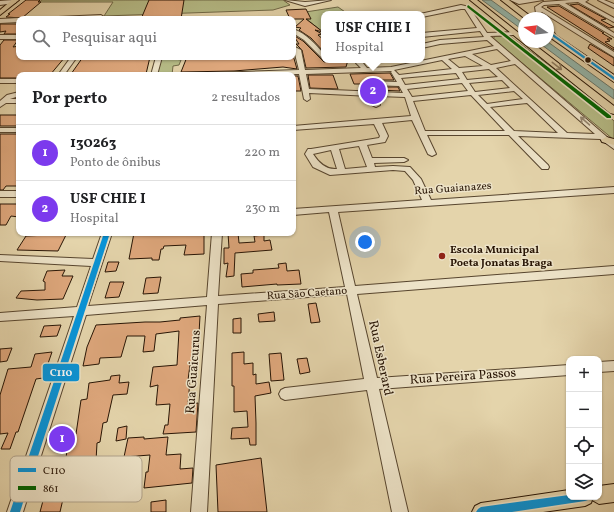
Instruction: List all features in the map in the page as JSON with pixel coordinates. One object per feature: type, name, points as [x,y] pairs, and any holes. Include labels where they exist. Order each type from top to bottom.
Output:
[{"type":"highway","points":[[473,0],[518,36]]},
{"type":"highway","points":[[504,0],[521,12]]},
{"type":"highway","points":[[554,35],[614,79]]},
{"type":"highway","points":[[534,48],[614,111]]},
{"type":"main road","points":[[0,13],[15,1]]},
{"type":"main road","points":[[602,495],[614,493]]},
{"type":"main road","points":[[481,512],[566,500]]},
{"type":"street","points":[[287,0],[305,4],[329,0]]},
{"type":"street","points":[[516,1],[528,4],[540,0]]},
{"type":"street","points":[[538,8],[542,4],[586,0]]},
{"type":"street","points":[[600,0],[614,6]]},
{"type":"street","points":[[0,2],[15,1]]},
{"type":"street","points":[[580,1],[613,19]]},
{"type":"street","points":[[561,3],[613,34]]},
{"type":"street","points":[[425,14],[465,7],[485,34],[609,141]]},
{"type":"street","points":[[538,8],[540,12]]},
{"type":"street","points":[[538,8],[614,55]]},
{"type":"street","points":[[572,10],[593,8]]},
{"type":"street","points":[[0,21],[16,20]]},
{"type":"street","points":[[296,33],[306,38],[321,55]]},
{"type":"street","points":[[425,35],[514,33]]},
{"type":"street","points":[[425,45],[485,34]]},
{"type":"street","points":[[584,36],[613,34]]},
{"type":"street","points":[[0,38],[16,37]]},
{"type":"street","points":[[425,63],[499,47]]},
{"type":"street","points":[[296,49],[298,50],[307,99]]},
{"type":"street","points":[[467,54],[491,67],[566,136]]},
{"type":"street","points":[[444,59],[457,70],[473,94],[545,167]]},
{"type":"street","points":[[63,72],[72,60]]},
{"type":"street","points":[[155,72],[158,60]]},
{"type":"street","points":[[397,76],[491,67],[517,62]]},
{"type":"street","points":[[330,63],[337,70]]},
{"type":"street","points":[[360,63],[366,70]]},
{"type":"street","points":[[296,72],[391,69],[423,63]]},
{"type":"street","points":[[391,69],[397,76],[409,97],[415,118],[432,154]]},
{"type":"street","points":[[370,83],[403,86],[503,78]]},
{"type":"street","points":[[0,81],[16,81]]},
{"type":"street","points":[[306,91],[409,97],[473,94],[516,89]]},
{"type":"street","points":[[2,103],[12,94],[16,94]]},
{"type":"street","points":[[374,94],[376,105]]},
{"type":"street","points":[[2,103],[16,101]]},
{"type":"street","points":[[485,106],[528,101]]},
{"type":"street","points":[[296,128],[415,118]]},
{"type":"street","points":[[377,121],[384,139],[311,151],[309,154],[316,166],[330,172],[404,160]]},
{"type":"street","points":[[0,130],[16,130]]},
{"type":"street","points":[[423,133],[513,133],[566,136],[609,141]]},
{"type":"street","points":[[362,143],[370,165]]},
{"type":"street","points":[[334,147],[342,171]]},
{"type":"street","points":[[370,165],[406,169],[417,179],[427,202]]},
{"type":"street","name":"Rua Guaianazes","points":[[296,212],[614,190]]},
{"type":"street","points":[[0,194],[16,194]]},
{"type":"street","name":"Rua Esberard","points":[[333,209],[400,512]]},
{"type":"street","points":[[34,456],[82,311],[96,262],[106,236]]},
{"type":"street","name":"Rua Guaicurus","points":[[199,512],[214,301],[217,236]]},
{"type":"street","points":[[0,258],[96,262]]},
{"type":"street","name":"Rua São Caetano","points":[[0,317],[614,270]]},
{"type":"street","points":[[602,367],[614,366]]},
{"type":"street","name":"Rua Pereira Passos","points":[[285,394],[371,384],[566,370]]},
{"type":"street","points":[[15,512],[18,502]]},
{"type":"green space","points":[[42,0],[283,0],[290,5],[273,10],[104,16],[113,2],[39,2]]},
{"type":"green space","points":[[338,7],[344,11],[321,11],[321,31],[299,13]]},
{"type":"green space","points":[[495,36],[510,36],[518,42],[518,48],[526,48],[569,80],[614,121],[614,140],[493,39]]},
{"type":"green space","points":[[161,60],[181,60],[179,65],[173,66],[172,72],[157,72]]},
{"type":"water","points":[[482,0],[491,0],[518,20],[518,27]]},
{"type":"water","points":[[554,46],[614,90],[614,99],[546,48],[554,48]]},
{"type":"building","points":[[26,0],[40,0],[38,2],[41,2],[24,16],[6,17],[10,14],[8,14]]},
{"type":"building","points":[[149,0],[184,0],[181,16],[142,16]]},
{"type":"building","points":[[578,4],[606,19],[601,20],[614,27],[609,28],[570,5]]},
{"type":"building","points":[[559,6],[612,39],[607,39],[610,41],[605,42],[614,48],[614,50],[547,7]]},
{"type":"building","points":[[306,9],[311,19],[306,19],[321,30],[315,30],[321,33],[318,35],[321,38],[321,49],[311,38],[299,30],[301,28],[296,27],[304,19],[296,19],[296,16],[289,16],[286,10]]},
{"type":"building","points":[[0,24],[16,24],[16,34],[4,34],[6,31],[0,32]]},
{"type":"building","points":[[296,37],[303,41],[321,59],[321,63],[347,63],[346,67],[306,68],[302,50],[296,44],[299,44]]},
{"type":"building","points":[[4,40],[16,40],[13,47],[16,46],[16,60],[62,60],[52,72],[16,72],[16,78],[0,78],[0,45]]},
{"type":"building","points":[[590,44],[614,58],[614,66],[588,48]]},
{"type":"building","points":[[81,60],[149,60],[146,72],[72,72]]},
{"type":"building","points":[[186,60],[294,60],[297,69],[283,67],[234,71],[181,72]]},
{"type":"building","points":[[390,73],[394,80],[370,80],[366,84],[354,84],[350,74]]},
{"type":"building","points":[[308,75],[333,75],[338,89],[310,88]]},
{"type":"building","points":[[296,76],[298,76],[301,91],[296,91]]},
{"type":"building","points":[[377,87],[398,87],[400,91],[378,90]]},
{"type":"building","points":[[0,115],[16,115],[16,126],[0,126]]},
{"type":"building","points":[[0,134],[16,134],[16,186],[6,186],[3,190],[0,190]]},
{"type":"building","points":[[0,204],[16,204],[16,217],[11,216],[6,225],[0,225]]},
{"type":"building","points":[[26,236],[66,236],[58,251],[17,250]]},
{"type":"building","points":[[133,236],[204,236],[204,254],[184,255],[186,245],[164,246],[163,249],[161,249],[159,260],[152,260],[152,258],[129,259]]},
{"type":"building","points":[[228,236],[238,236],[239,243],[255,242],[254,236],[264,236],[264,241],[270,240],[272,250],[235,253],[234,276],[226,277],[228,263],[224,264],[224,248],[229,248]]},
{"type":"building","points":[[108,262],[119,262],[116,271],[105,272]]},
{"type":"building","points":[[286,263],[287,271],[299,270],[301,284],[277,284],[242,287],[241,274],[253,273],[253,270],[279,268],[278,264]]},
{"type":"building","points":[[65,270],[62,276],[73,276],[63,299],[37,300],[16,298],[21,291],[45,290],[45,282],[43,281],[47,271]]},
{"type":"building","points":[[161,277],[158,293],[143,294],[146,278]]},
{"type":"building","points":[[110,282],[124,282],[119,297],[105,298]]},
{"type":"building","points":[[316,303],[320,322],[311,323],[308,304]]},
{"type":"building","points":[[274,312],[275,321],[259,322],[258,314]]},
{"type":"building","points":[[200,316],[196,364],[190,365],[188,380],[190,380],[188,404],[198,403],[196,432],[163,434],[165,425],[168,425],[170,404],[156,405],[158,385],[150,387],[153,367],[177,365],[179,331],[156,334],[154,351],[143,352],[145,336],[127,336],[121,357],[100,358],[99,364],[83,366],[87,347],[96,325],[160,322]]},
{"type":"building","points":[[241,318],[241,333],[233,333],[233,319]]},
{"type":"building","points":[[61,325],[57,336],[40,337],[44,326]]},
{"type":"building","points":[[12,348],[7,361],[0,362],[0,349]]},
{"type":"building","points":[[52,352],[43,378],[36,379],[18,432],[16,432],[10,449],[1,449],[8,433],[0,434],[0,395],[8,369],[31,367],[35,354]]},
{"type":"building","points":[[244,352],[244,364],[253,363],[253,375],[256,374],[256,384],[269,382],[271,393],[255,396],[256,445],[250,445],[249,438],[231,439],[232,428],[248,427],[247,411],[234,412],[234,386],[232,386],[232,353]]},
{"type":"building","points":[[281,353],[284,380],[271,381],[269,354]]},
{"type":"building","points":[[307,358],[310,372],[300,374],[297,359]]},
{"type":"building","points":[[120,375],[119,383],[129,382],[127,394],[113,395],[107,422],[103,423],[100,442],[97,443],[96,456],[66,456],[67,450],[71,449],[74,434],[76,434],[81,400],[87,399],[89,383],[110,380],[111,376]]},
{"type":"building","points":[[127,426],[126,439],[116,441],[118,428]]},
{"type":"building","points":[[144,437],[144,439],[168,437],[166,455],[181,454],[180,469],[193,468],[192,483],[144,488],[150,455],[124,456],[128,438]]},
{"type":"building","points":[[261,458],[267,512],[218,512],[216,465]]},
{"type":"building","points":[[166,500],[166,512],[151,512],[151,502]]},
{"type":"building","points":[[43,502],[62,502],[60,512],[40,512]]},
{"type":"transit line","name":"861","points":[[468,6],[518,46]]},
{"type":"transit line","name":"C110","points":[[554,36],[614,79]]},
{"type":"transit line","name":"861","points":[[521,48],[609,117]]},
{"type":"transit line","name":"C110","points":[[33,456],[106,236]]},
{"type":"transit line","name":"C110","points":[[481,512],[566,500]]},
{"type":"transit line","name":"C110","points":[[15,512],[18,502]]},
{"type":"place","name":"USF CHIE I","points":[[373,91]]},
{"type":"place","name":"Escola Municipal Poeta Jonatas Braga","points":[[442,256]]},
{"type":"place","name":"130263","points":[[62,439]]}]
